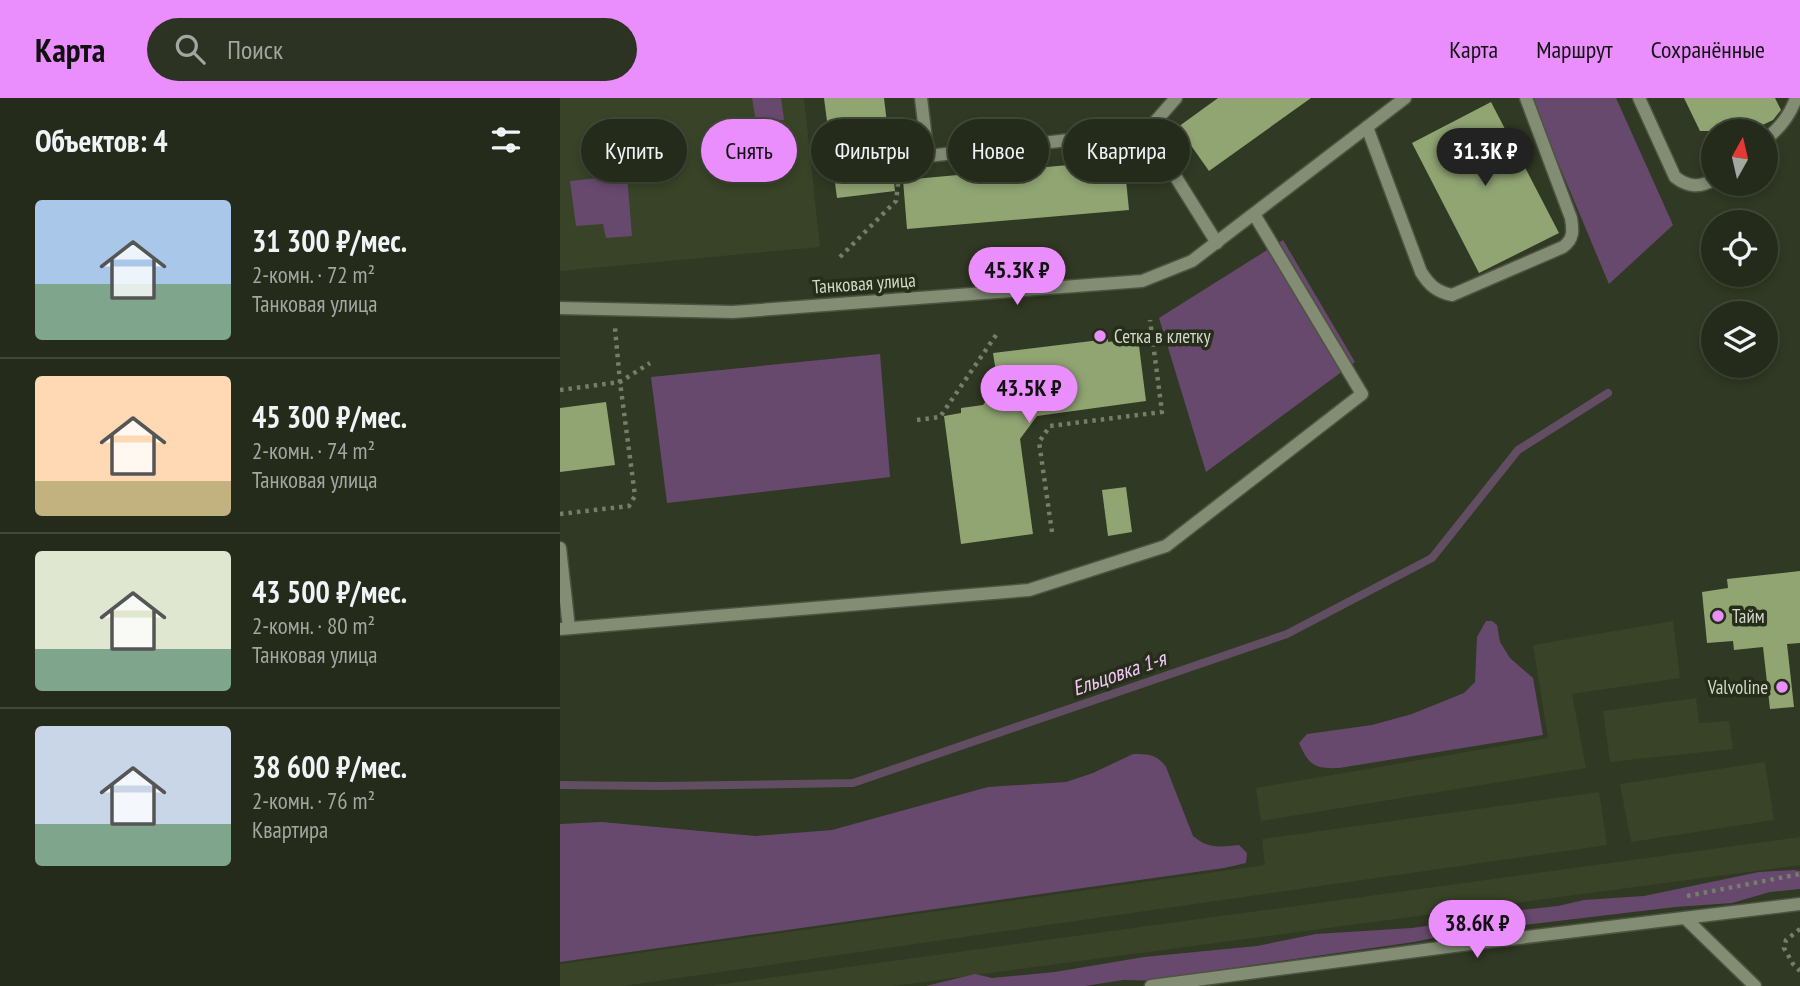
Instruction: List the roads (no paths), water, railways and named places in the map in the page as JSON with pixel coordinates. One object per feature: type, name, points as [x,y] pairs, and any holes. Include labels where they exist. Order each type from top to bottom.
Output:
[{"type":"street","points":[[921,98],[929,156],[1063,141]]},
{"type":"street","points":[[1158,119],[1176,98]]},
{"type":"street","name":"Танковая улица","points":[[560,308],[733,312],[1142,281],[1192,261],[1405,98]]},
{"type":"street","points":[[1367,127],[1420,272],[1427,282],[1440,292],[1452,295],[1563,247],[1573,233],[1571,218],[1526,98]]},
{"type":"street","points":[[1639,98],[1675,177],[1684,184],[1701,186]]},
{"type":"street","points":[[1778,129],[1791,111],[1796,98]]},
{"type":"street","points":[[1179,182],[1217,243]]},
{"type":"street","points":[[560,548],[564,629],[1028,590],[1166,546],[1362,394],[1254,214]]},
{"type":"street","points":[[1151,986],[1800,904]]},
{"type":"street","points":[[1685,918],[1755,986]]},
{"type":"waterway","name":"Ельцовка 1-я","points":[[560,785],[853,783],[1287,634],[1432,558],[1518,450],[1608,393]]},
{"type":"place","name":"Сетка в клетку","points":[[1100,336]]},
{"type":"place","name":"Тайм","points":[[1718,616]]},
{"type":"place","name":"Valvoline","points":[[1782,687]]}]
